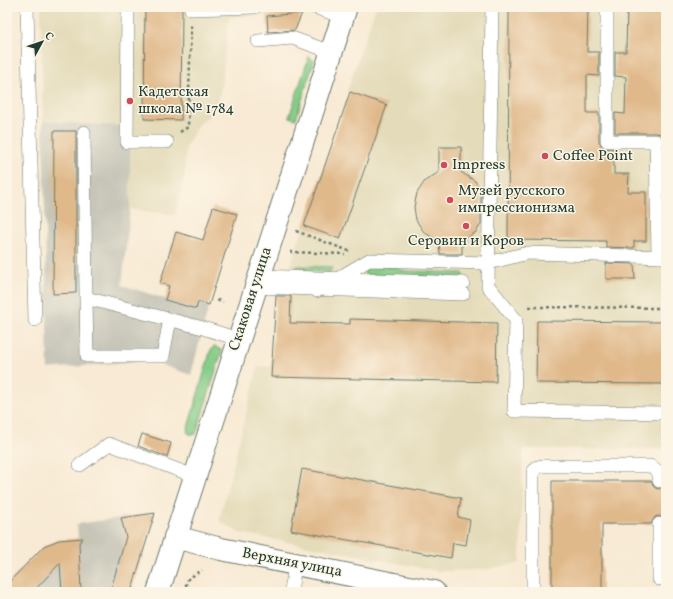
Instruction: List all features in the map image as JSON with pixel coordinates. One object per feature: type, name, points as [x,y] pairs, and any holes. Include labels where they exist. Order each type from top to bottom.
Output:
[{"type":"street","name":"Скаковая улица","points":[[158,592],[174,536],[344,12]]},
{"type":"street","name":"Верхняя улица","points":[[174,536],[221,549],[434,592]]},
{"type":"lane","points":[[27,7],[35,320]]},
{"type":"lane","points":[[128,7],[127,142],[167,142]]},
{"type":"lane","points":[[191,9],[253,7]]},
{"type":"lane","points":[[314,7],[344,12]]},
{"type":"lane","points":[[492,7],[488,286],[516,320],[514,411],[666,413]]},
{"type":"lane","points":[[317,290],[338,280],[369,260],[488,263],[528,253],[662,258],[661,141],[607,141],[607,7]]},
{"type":"lane","points":[[258,41],[292,38],[331,52]]},
{"type":"lane","points":[[84,132],[87,356],[163,356],[170,319]]},
{"type":"lane","points":[[338,280],[463,289],[317,290],[256,282],[338,280]]},
{"type":"lane","points":[[86,298],[170,319],[238,339]]},
{"type":"lane","points":[[80,465],[109,444],[194,476]]},
{"type":"lane","points":[[532,592],[533,472],[535,469],[542,466],[650,466],[659,472],[659,481]]},
{"type":"lane","points":[[659,524],[659,579]]},
{"type":"lane","points":[[291,592],[295,564]]},
{"type":"path","points":[[167,142],[188,127],[191,9]]},
{"type":"path","points":[[285,252],[350,253],[292,229]]},
{"type":"path","points":[[217,300],[222,302]]},
{"type":"path","points":[[184,592],[188,579],[202,570]]},
{"type":"shaded area","name":"Кадетская школа № 1784","points":[[41,7],[304,7],[302,13],[229,17],[221,90],[213,112],[198,125],[186,147],[184,179],[175,215],[130,209],[130,150],[95,124],[43,121]]},
{"type":"shaded area","points":[[376,7],[666,7],[666,449],[523,449],[520,563],[482,570],[438,571],[240,533],[219,521],[258,366],[271,367],[274,311],[350,93],[347,91]]},
{"type":"shaded area","points":[[43,121],[122,126],[122,144],[130,150],[130,209],[122,285],[196,309],[198,302],[209,305],[191,375],[148,360],[48,369]]},
{"type":"shaded area","points":[[155,513],[131,592],[7,592],[7,584],[43,547],[59,540],[78,539],[77,524]]},
{"type":"green space","points":[[309,56],[314,61],[296,119],[289,117]]},
{"type":"green space","points":[[297,266],[332,267],[330,272],[297,271]]},
{"type":"green space","points":[[365,266],[398,267],[403,271],[463,273],[464,277],[365,275]]},
{"type":"green space","points":[[215,346],[222,351],[196,434],[189,434],[187,431],[211,349]]},
{"type":"building","points":[[145,7],[182,7],[181,120],[144,119]]},
{"type":"building","points":[[509,7],[588,7],[587,52],[599,52],[599,76],[587,75],[587,113],[599,113],[599,141],[603,148],[614,149],[614,174],[629,174],[628,192],[646,192],[646,241],[634,241],[634,248],[606,247],[606,241],[508,240]]},
{"type":"building","points":[[627,7],[666,7],[666,135],[656,133],[615,133],[615,113],[625,114],[626,77],[615,76],[615,52],[626,52]]},
{"type":"building","points":[[302,13],[295,30],[268,32],[267,16]]},
{"type":"building","points":[[350,92],[387,105],[340,239],[304,226]]},
{"type":"building","points":[[54,131],[76,131],[76,293],[53,294]]},
{"type":"building","name":"Музей русского импрессионизма","points":[[439,147],[461,147],[461,172],[475,181],[481,190],[481,224],[476,232],[462,241],[462,254],[440,254],[439,242],[424,232],[416,220],[414,207],[417,193],[425,181],[439,172]]},
{"type":"building","points":[[213,207],[237,214],[209,305],[198,302],[196,309],[165,300],[169,286],[160,283],[176,232],[203,240]]},
{"type":"building","points":[[606,263],[634,264],[635,279],[606,279]]},
{"type":"building","points":[[276,296],[291,296],[290,323],[350,324],[350,319],[497,323],[496,382],[271,377]]},
{"type":"building","points":[[537,321],[666,322],[666,384],[536,383]]},
{"type":"building","points":[[142,434],[171,443],[167,457],[138,446]]},
{"type":"building","points":[[302,469],[461,498],[458,517],[470,520],[466,545],[453,543],[451,558],[291,530]]},
{"type":"building","points":[[552,481],[651,481],[655,488],[659,489],[665,486],[665,519],[659,516],[655,517],[651,524],[602,524],[602,592],[552,592]]},
{"type":"building","points":[[155,513],[131,592],[110,592],[126,537],[121,518]]},
{"type":"building","points":[[83,538],[79,543],[81,592],[62,592],[60,563],[33,592],[7,592],[7,584],[44,546],[59,540]]},
{"type":"place","name":"Кадетская школа № 1784","points":[[130,101]]},
{"type":"place","name":"Coffee Point","points":[[545,156]]},
{"type":"place","name":"Impress","points":[[444,165]]},
{"type":"place","name":"Музей русского импрессионизма","points":[[450,200]]},
{"type":"place","name":"Серовин и Коров","points":[[466,226]]}]
